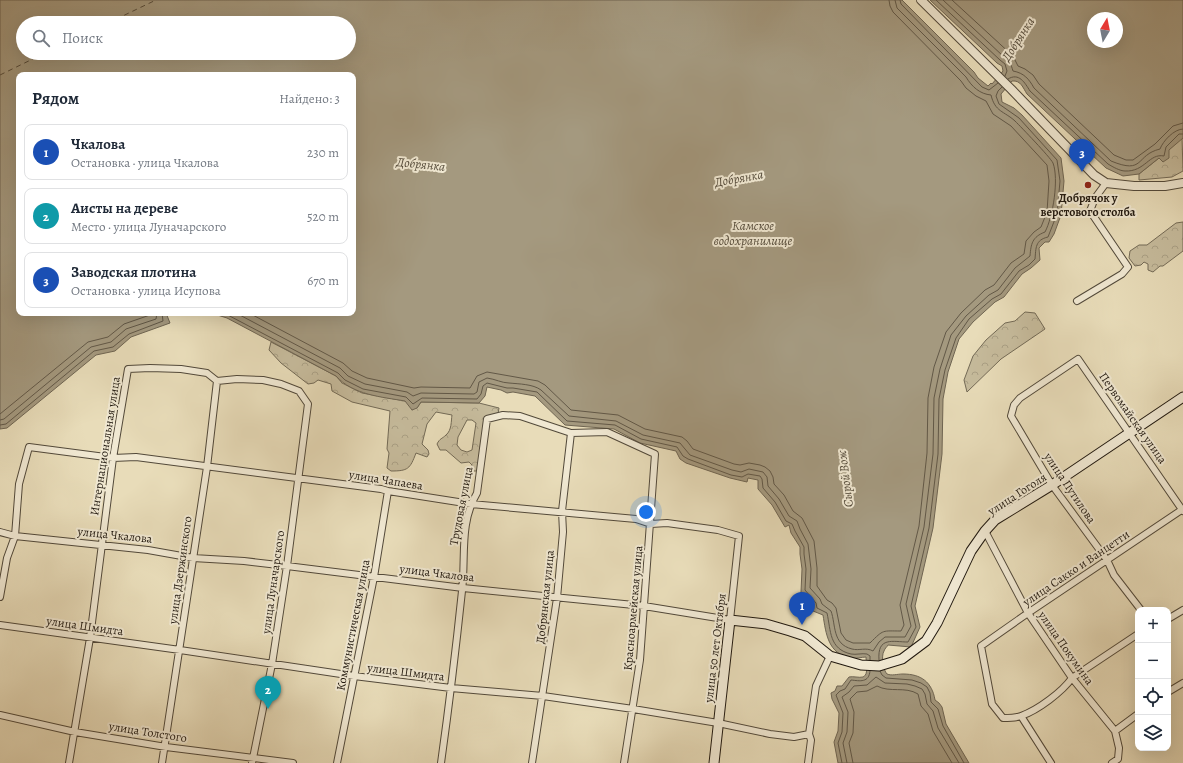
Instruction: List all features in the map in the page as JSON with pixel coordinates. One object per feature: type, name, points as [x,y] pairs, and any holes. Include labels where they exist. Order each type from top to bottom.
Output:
[{"type":"main road","name":"улица Гоголя","points":[[861,665],[873,666],[902,659],[926,641],[937,623],[970,551],[984,531],[995,520],[1052,485],[1183,397]]},
{"type":"main road","name":"улица Чкалова","points":[[730,620],[766,624],[805,636],[830,656],[861,665]]},
{"type":"main road","name":"улица 50 лет Октября","points":[[714,763],[730,620]]},
{"type":"street","points":[[921,0],[1011,89],[1094,175],[1106,183],[1152,187],[1183,183]]},
{"type":"street","points":[[1077,301],[1122,274],[1128,267],[1090,211],[1094,198],[1106,183]]},
{"type":"street","name":"улица Путилова","points":[[1078,359],[1020,398],[1014,405],[1012,416],[1052,485],[1107,560],[1114,575],[1139,607]]},
{"type":"street","name":"Первомайская улица","points":[[1078,359],[1183,510]]},
{"type":"street","name":"Интернациональная улица","points":[[69,763],[75,732],[75,718],[90,638],[113,458],[128,369],[181,369],[207,373],[217,381]]},
{"type":"street","name":"улица Луначарского","points":[[217,381],[237,379],[263,380],[281,384],[299,391],[308,404],[288,566],[272,664],[252,760]]},
{"type":"street","name":"улица Дзержинского","points":[[162,763],[166,747],[207,467],[217,381]]},
{"type":"street","name":"Трудовая улица","points":[[441,763],[463,588],[463,541],[471,504],[477,493],[487,419],[503,415],[520,416],[571,433]]},
{"type":"street","name":"Красноармейская улица","points":[[571,433],[607,432],[655,454],[640,660],[624,763]]},
{"type":"street","name":"Добрянская улица","points":[[532,763],[557,598],[563,532],[562,511],[571,433]]},
{"type":"street","name":"улица Чапаева","points":[[15,536],[19,484],[29,447],[113,458],[136,457],[381,489],[471,504],[562,511],[636,519],[651,524],[667,523],[718,530],[739,536]]},
{"type":"street","name":"Коммунистическая улица","points":[[337,763],[374,576],[388,491]]},
{"type":"street","name":"улица Сакко и Ванцетти","points":[[1021,716],[1002,718],[992,704],[981,646],[1183,510]]},
{"type":"street","name":"улица Покумина","points":[[984,531],[1028,613],[1072,678],[1115,731]]},
{"type":"street","name":"улица Чкалова","points":[[0,532],[15,536],[148,550],[193,558],[244,561],[463,588],[644,606],[730,620]]},
{"type":"street","points":[[0,597],[7,558],[15,536]]},
{"type":"street","name":"улица 50 лет Октября","points":[[730,620],[739,536]]},
{"type":"street","points":[[1171,617],[1183,610]]},
{"type":"street","name":"улица Шмидта","points":[[0,625],[354,676],[451,688],[543,696],[718,723],[770,734],[794,736],[809,734]]},
{"type":"street","points":[[1051,763],[1021,716],[1040,706],[1067,686],[1072,678],[1135,636]]},
{"type":"street","points":[[808,763],[811,740],[809,734],[816,686],[830,656]]},
{"type":"street","points":[[1171,690],[1183,684]]},
{"type":"street","name":"улица Толстого","points":[[0,715],[75,732],[166,747],[252,760],[293,763]]},
{"type":"street","points":[[1112,763],[1118,759],[1119,748],[1115,731],[1137,715]]},
{"type":"green space","points":[[1182,137],[1183,171],[1172,177],[1139,180],[1139,174],[1169,150]]},
{"type":"green space","points":[[1183,222],[1183,251],[1153,272],[1148,270],[1148,264],[1144,262],[1141,265],[1135,266],[1129,258],[1130,251],[1139,245],[1147,245],[1176,223]]},
{"type":"green space","points":[[1025,312],[1035,313],[1045,329],[1001,359],[967,392],[964,380],[973,356],[986,340],[1005,323],[1015,321]]},
{"type":"green space","points":[[271,342],[336,376],[342,383],[362,393],[405,401],[417,408],[421,402],[479,403],[499,408],[498,414],[485,418],[481,454],[477,471],[470,471],[472,465],[469,462],[461,463],[446,450],[440,450],[437,444],[448,433],[452,415],[436,412],[427,424],[422,444],[428,450],[429,454],[427,457],[416,453],[408,468],[405,470],[391,471],[387,468],[389,453],[387,449],[390,411],[352,402],[332,391],[331,384],[318,380],[314,383],[308,384],[281,363],[269,350]],"holes":[[[467,420],[472,420],[476,423],[472,450],[467,452],[461,450],[457,445],[458,437]]]},
{"type":"green space","points":[[801,592],[813,605],[813,611],[806,615],[798,614],[798,596]]},
{"type":"water","name":"Камское водохранилище","points":[[0,0],[902,0],[974,72],[978,78],[988,86],[991,83],[992,84],[1003,71],[1002,66],[930,0],[1183,0],[1183,138],[1169,150],[1169,158],[1163,162],[1159,158],[1139,174],[1123,176],[1106,168],[1027,94],[1020,83],[1012,81],[1001,94],[1002,102],[1014,108],[1022,115],[1061,158],[1064,181],[1061,215],[1054,234],[1049,242],[1045,242],[1039,248],[1040,260],[1022,274],[1004,297],[995,302],[973,322],[959,339],[948,372],[943,399],[942,454],[933,528],[915,606],[920,627],[911,647],[888,645],[883,653],[884,666],[887,674],[909,674],[925,680],[934,694],[935,700],[942,707],[946,724],[969,763],[838,763],[834,742],[838,731],[839,713],[832,699],[831,693],[835,691],[837,686],[842,686],[849,677],[865,676],[867,671],[866,657],[851,658],[843,656],[833,648],[827,636],[823,615],[813,611],[813,605],[801,592],[802,569],[800,547],[791,533],[789,525],[785,527],[772,505],[758,489],[758,480],[748,478],[747,482],[730,478],[686,463],[680,459],[676,451],[640,443],[614,429],[565,425],[535,396],[513,392],[507,393],[487,387],[485,396],[479,403],[421,402],[417,408],[412,410],[405,401],[359,391],[343,382],[336,376],[221,316],[356,316],[356,72],[16,72],[16,316],[167,316],[170,323],[131,337],[115,351],[96,355],[7,428],[0,429]]},
{"type":"ferry route","points":[[123,16],[156,0]]},
{"type":"ferry route","points":[[0,75],[31,60]]},
{"type":"place","name":"Заводская плотина","points":[[1082,172]]},
{"type":"place","name":"Добрячок у верстового столба","points":[[1088,185]]},
{"type":"place","name":"Чкалова","points":[[802,625]]},
{"type":"place","name":"Аисты на дереве","points":[[268,709]]},
{"type":"water label","name":"Добрянка","points":[[1018,39]]},
{"type":"water label","name":"Добрянка","points":[[421,164]]},
{"type":"water label","name":"Добрянка","points":[[739,178]]},
{"type":"water label","name":"Сырой Вож","points":[[845,479]]}]
